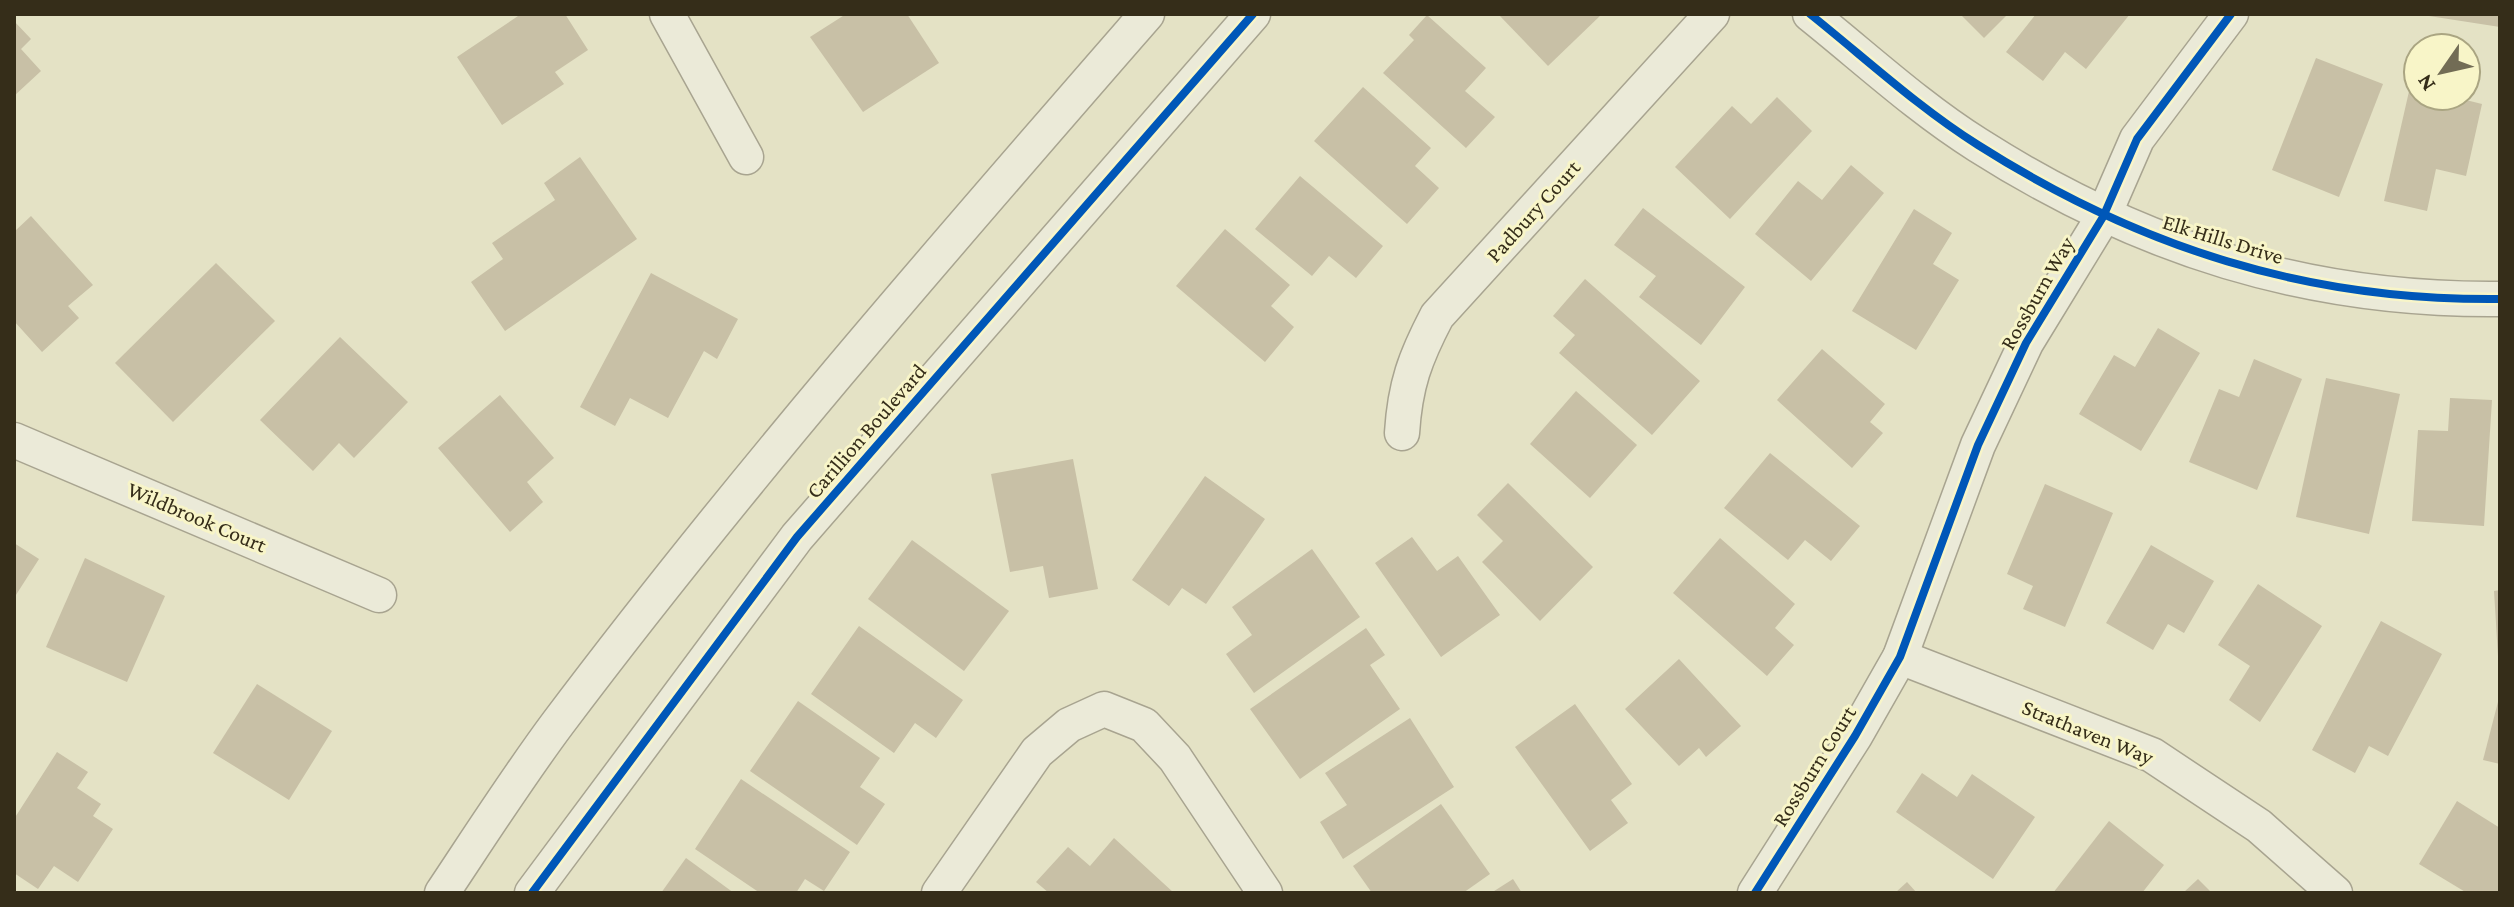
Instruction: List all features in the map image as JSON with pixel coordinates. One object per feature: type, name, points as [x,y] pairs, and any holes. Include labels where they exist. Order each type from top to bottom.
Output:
[{"type":"street","points":[[667,14],[746,157]]},
{"type":"street","points":[[442,893],[556,726],[710,525],[918,277],[1147,14]]},
{"type":"street","name":"Carillion Boulevard","points":[[532,893],[797,537],[1253,14]]},
{"type":"street","name":"Padbury Court","points":[[1402,433],[1404,398],[1412,363],[1437,316],[1712,14]]},
{"type":"street","name":"Elk Hills Drive","points":[[1810,14],[1976,144],[2103,217],[2183,249],[2290,279],[2436,300],[2500,299]]},
{"type":"street","name":"Rossburn Way","points":[[1900,657],[1978,445],[2026,343],[2103,217],[2137,139],[2231,14]]},
{"type":"street","name":"Wildbrook Court","points":[[14,440],[379,595]]},
{"type":"street","name":"Rossburn Court","points":[[1755,893],[1855,736],[1900,657]]},
{"type":"street","name":"Strathaven Way","points":[[1900,657],[2152,755],[2259,826],[2335,893]]},
{"type":"street","points":[[939,893],[1037,752],[1069,725],[1104,709],[1144,725],[1175,758],[1265,893]]},
{"type":"building","points":[[521,14],[565,14],[588,50],[555,72],[564,84],[502,125],[457,57]]},
{"type":"building","points":[[846,14],[907,14],[939,63],[863,112],[810,37]]},
{"type":"building","points":[[1498,14],[1602,14],[1548,66]]},
{"type":"building","points":[[1960,14],[2008,14],[1984,38]]},
{"type":"building","points":[[2036,14],[2130,14],[2086,69],[2065,52],[2043,81],[2006,52]]},
{"type":"building","points":[[2500,14],[2500,27],[2429,16]]},
{"type":"building","points":[[1427,15],[1486,68],[1465,91],[1495,117],[1466,148],[1383,73],[1414,40],[1409,35]]},
{"type":"building","points":[[14,21],[31,39],[21,49],[41,71],[14,96]]},
{"type":"building","points":[[2316,58],[2383,84],[2339,197],[2272,170]]},
{"type":"building","points":[[1363,87],[1431,148],[1415,166],[1439,188],[1407,224],[1314,141]]},
{"type":"building","points":[[1777,97],[1812,131],[1730,219],[1675,167],[1732,106],[1751,124]]},
{"type":"building","points":[[2404,112],[2480,112],[2466,176],[2436,169],[2427,211],[2384,201]]},
{"type":"building","points":[[580,157],[637,239],[505,331],[471,282],[503,259],[492,243],[555,200],[544,183]]},
{"type":"building","points":[[1851,165],[1884,193],[1811,281],[1755,234],[1798,181],[1822,200]]},
{"type":"building","points":[[1300,176],[1383,246],[1356,278],[1329,256],[1312,276],[1255,229]]},
{"type":"building","points":[[1643,208],[1745,287],[1701,345],[1639,297],[1656,276],[1614,245]]},
{"type":"building","points":[[1914,209],[1952,233],[1933,264],[1959,280],[1916,350],[1852,311]]},
{"type":"building","points":[[31,216],[93,285],[68,306],[79,318],[42,352],[14,321],[14,232]]},
{"type":"building","points":[[1225,229],[1290,285],[1271,306],[1294,327],[1265,362],[1176,286]]},
{"type":"building","points":[[216,263],[275,321],[173,422],[115,363]]},
{"type":"building","points":[[651,273],[738,319],[717,359],[704,351],[668,418],[630,398],[615,426],[580,407]]},
{"type":"building","points":[[1585,279],[1700,381],[1652,435],[1559,353],[1575,335],[1553,316]]},
{"type":"building","points":[[2158,328],[2200,353],[2141,451],[2079,414],[2114,355],[2135,367]]},
{"type":"building","points":[[340,337],[408,402],[354,458],[339,443],[313,471],[260,420]]},
{"type":"building","points":[[1822,349],[1885,404],[1870,422],[1883,433],[1852,468],[1777,400]]},
{"type":"building","points":[[2254,359],[2302,379],[2257,490],[2189,462],[2219,389],[2239,397]]},
{"type":"building","points":[[2326,378],[2400,394],[2369,534],[2296,517]]},
{"type":"building","points":[[1576,391],[1637,445],[1590,498],[1530,444]]},
{"type":"building","points":[[500,395],[554,458],[527,482],[543,502],[510,532],[438,448]]},
{"type":"building","points":[[2450,398],[2492,400],[2484,526],[2412,521],[2418,430],[2448,431]]},
{"type":"building","points":[[1770,453],[1860,526],[1831,561],[1805,540],[1788,560],[1724,508]]},
{"type":"building","points":[[1073,459],[1098,589],[1049,598],[1043,566],[1010,572],[991,474]]},
{"type":"building","points":[[1205,476],[1265,519],[1206,604],[1182,588],[1169,606],[1132,580]]},
{"type":"building","points":[[1508,483],[1593,567],[1540,621],[1482,562],[1503,541],[1477,515]]},
{"type":"building","points":[[2045,484],[2113,513],[2065,627],[2023,609],[2033,586],[2007,574]]},
{"type":"building","points":[[1412,537],[1437,571],[1458,556],[1500,615],[1441,657],[1375,563]]},
{"type":"building","points":[[1720,538],[1795,604],[1775,628],[1794,645],[1767,676],[1673,593]]},
{"type":"building","points":[[912,540],[1009,611],[964,671],[868,599]]},
{"type":"building","points":[[14,543],[39,559],[14,598]]},
{"type":"building","points":[[2151,545],[2214,581],[2184,633],[2168,624],[2153,650],[2106,623]]},
{"type":"building","points":[[1312,549],[1360,617],[1254,693],[1226,654],[1252,635],[1232,607]]},
{"type":"building","points":[[85,558],[165,596],[127,682],[46,647]]},
{"type":"building","points":[[2258,584],[2322,626],[2260,722],[2229,700],[2250,666],[2218,645]]},
{"type":"building","points":[[2500,590],[2500,656],[2498,656],[2494,591]]},
{"type":"building","points":[[2381,621],[2442,654],[2388,756],[2369,746],[2355,773],[2312,750]]},
{"type":"building","points":[[859,626],[963,700],[936,738],[915,723],[894,753],[811,694]]},
{"type":"building","points":[[1366,628],[1385,655],[1370,665],[1400,709],[1300,779],[1250,709]]},
{"type":"building","points":[[1679,659],[1741,726],[1706,757],[1699,748],[1679,766],[1625,709]]},
{"type":"building","points":[[257,684],[332,731],[289,800],[213,753]]},
{"type":"building","points":[[2500,698],[2500,764],[2483,760]]},
{"type":"building","points":[[798,701],[880,758],[860,787],[885,804],[857,845],[750,771]]},
{"type":"building","points":[[1575,704],[1632,784],[1611,800],[1628,823],[1590,851],[1515,747]]},
{"type":"building","points":[[1410,718],[1454,787],[1343,859],[1320,822],[1347,805],[1325,773]]},
{"type":"building","points":[[57,752],[88,772],[77,788],[101,804],[93,816],[113,829],[78,882],[54,866],[38,889],[14,873],[14,819]]},
{"type":"building","points":[[1922,773],[1957,797],[1972,774],[2035,817],[1993,879],[1896,812]]},
{"type":"building","points":[[741,779],[850,852],[824,891],[805,879],[796,893],[760,893],[695,849]]},
{"type":"building","points":[[2457,801],[2500,828],[2500,893],[2467,893],[2419,864]]},
{"type":"building","points":[[1441,804],[1490,874],[1463,893],[1372,893],[1353,866]]},
{"type":"building","points":[[2109,821],[2164,865],[2142,893],[2053,893]]},
{"type":"building","points":[[1114,838],[1174,893],[1049,893],[1036,882],[1068,847],[1090,866]]},
{"type":"building","points":[[686,858],[734,893],[661,893]]},
{"type":"building","points":[[1513,879],[1522,893],[1491,893]]},
{"type":"building","points":[[2198,879],[2212,893],[2183,893]]},
{"type":"building","points":[[1907,882],[1917,893],[1895,893]]},
{"type":"cycle path","points":[[532,893],[797,537],[1253,14]]},
{"type":"cycle path","points":[[1810,14],[1956,131],[2039,181],[2163,240],[2293,278],[2360,290],[2429,297],[2500,299]]},
{"type":"cycle path","points":[[1755,893],[1855,736],[1900,657],[1978,445],[2026,343],[2103,217],[2137,139],[2231,14]]}]
